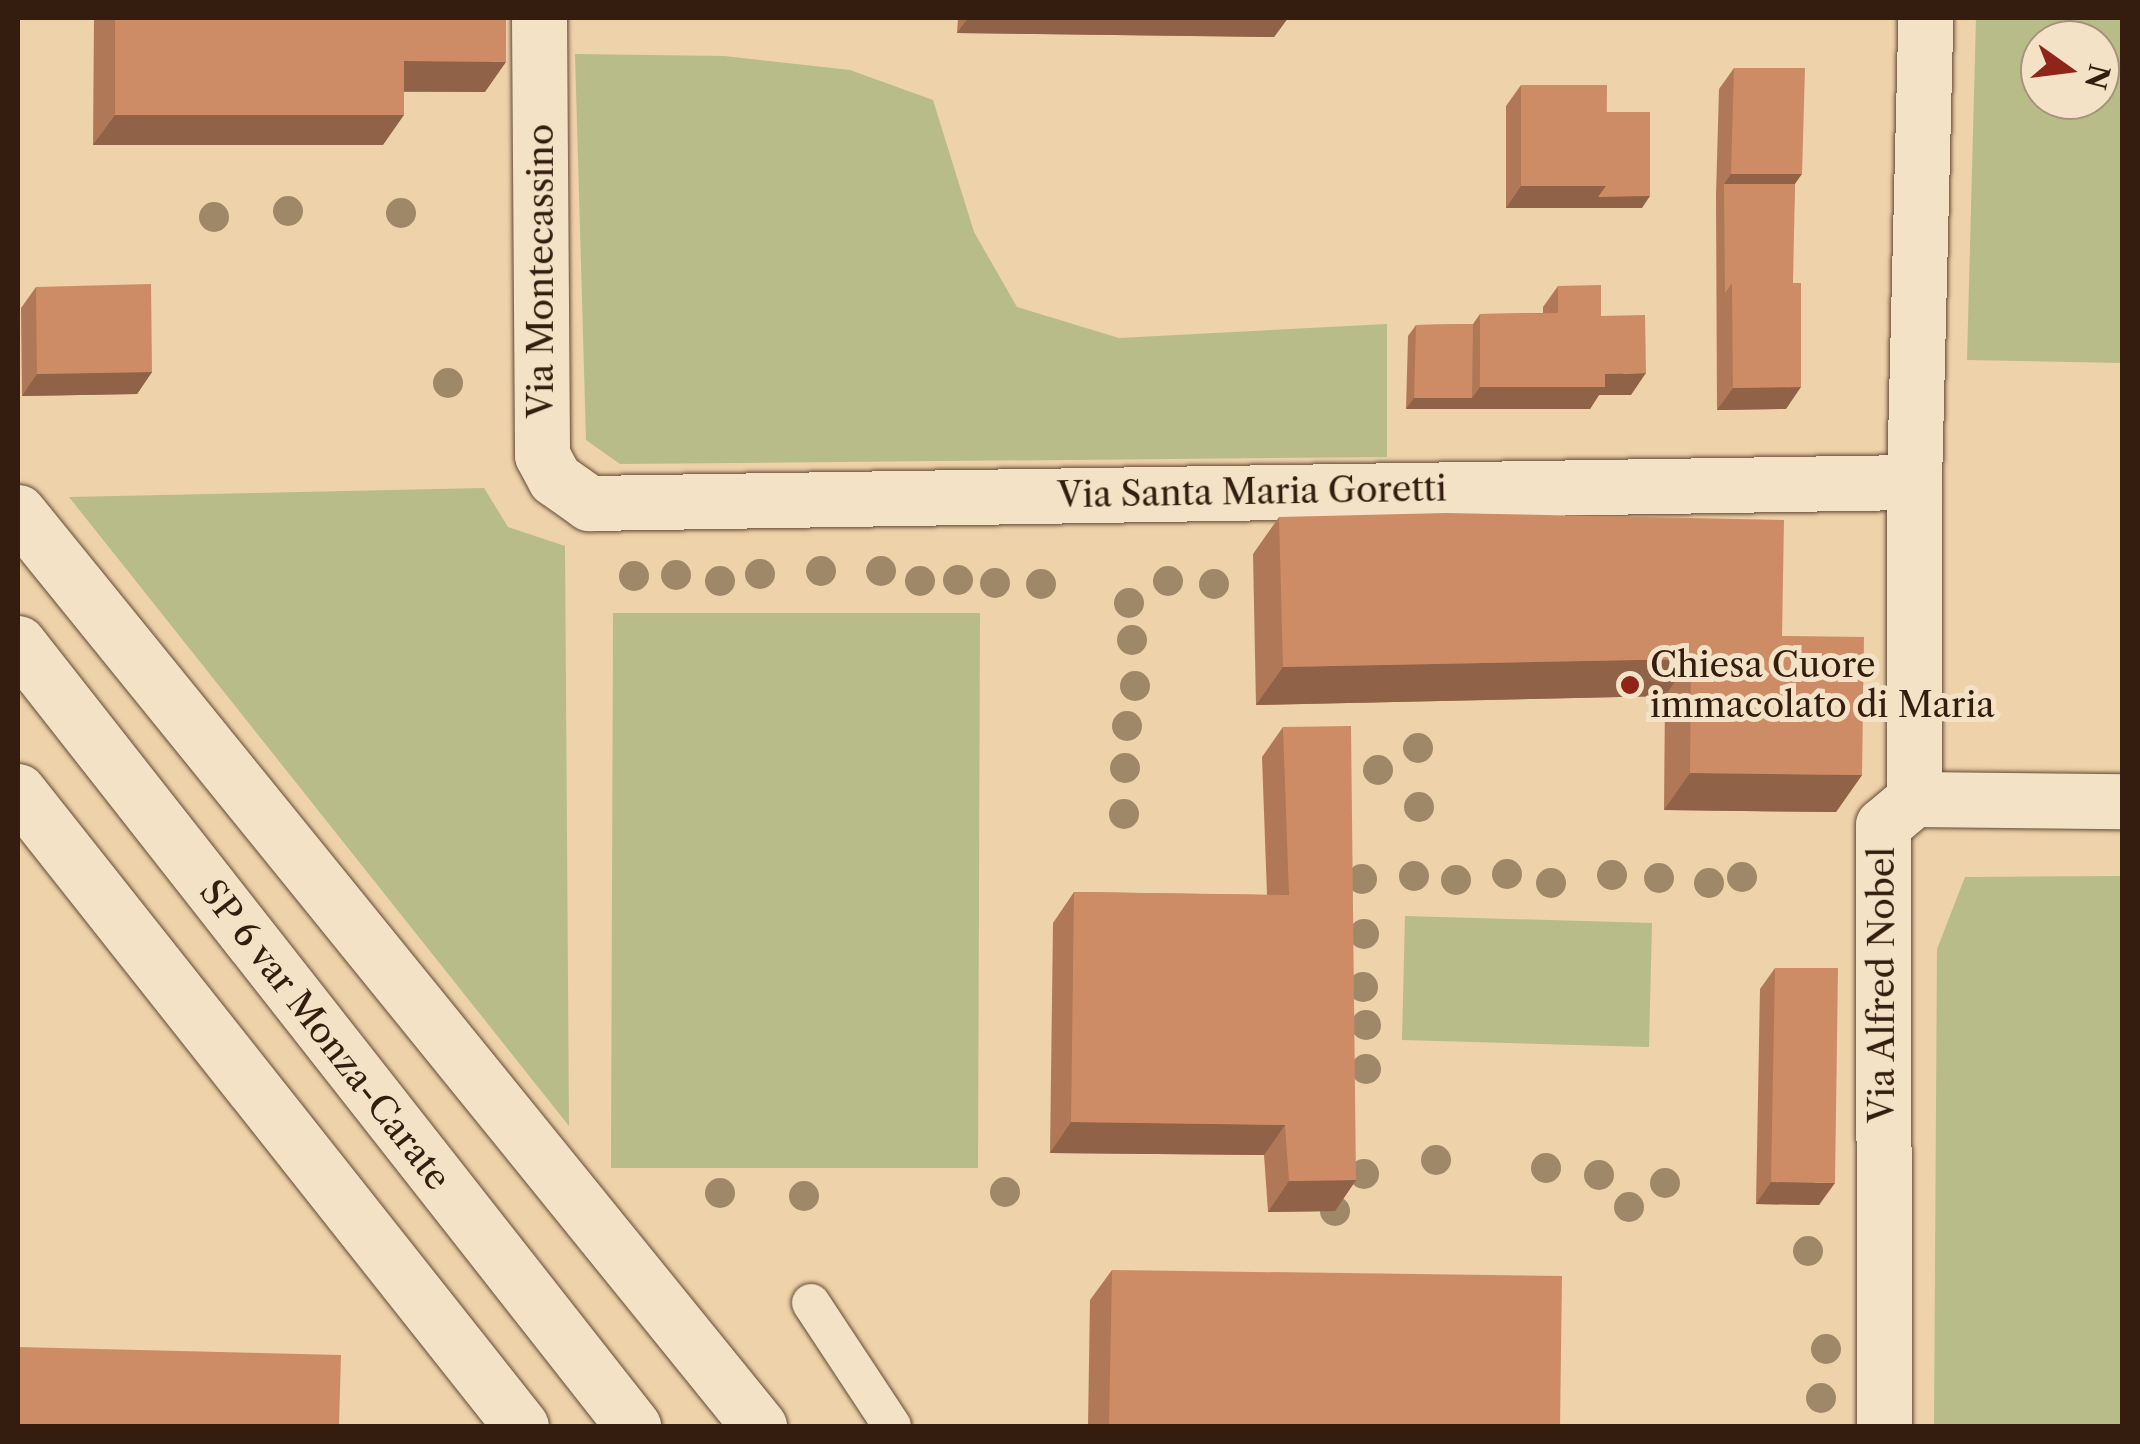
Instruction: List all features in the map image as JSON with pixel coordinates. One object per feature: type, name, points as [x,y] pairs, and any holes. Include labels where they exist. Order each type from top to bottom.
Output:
[{"type":"street","name":"Via Montecassino","points":[[539,18],[542,455],[554,480],[590,503]]},
{"type":"street","name":"Via Alfred Nobel","points":[[1884,1426],[1879,865],[1884,825],[1914,799],[1914,482],[1925,18]]},
{"type":"street","name":"Via Santa Maria Goretti","points":[[590,503],[1914,482]]},
{"type":"street","points":[[18,512],[759,1426]]},
{"type":"street","name":"SP 6 var Monza-Carate","points":[[18,643],[633,1426]]},
{"type":"street","points":[[18,790],[521,1426]]},
{"type":"street","points":[[1914,799],[2122,801]]},
{"type":"lane","points":[[811,1303],[892,1426]]},
{"type":"green space","points":[[1976,18],[2122,18],[2122,363],[1967,360]]},
{"type":"green space","points":[[575,54],[724,56],[850,70],[933,100],[974,232],[1017,307],[1119,338],[1387,324],[1387,457],[620,464],[586,440]]},
{"type":"green space","points":[[484,488],[508,527],[565,546],[569,1126],[69,497]]},
{"type":"green space","points":[[613,613],[980,613],[978,1168],[611,1168]]},
{"type":"green space","points":[[2122,876],[2122,1426],[1934,1426],[1937,949],[1965,877]]},
{"type":"green space","points":[[1405,916],[1652,923],[1649,1047],[1402,1040]]},
{"type":"building","points":[[115,18],[506,18],[506,62],[404,61],[404,115],[115,115]]},
{"type":"building","points":[[1734,68],[1805,68],[1802,174],[1731,174]]},
{"type":"building","points":[[1521,85],[1607,85],[1606,186],[1521,186]]},
{"type":"building","points":[[1606,112],[1650,112],[1650,196],[1598,197],[1606,186]]},
{"type":"building","points":[[1724,184],[1795,184],[1793,283],[1732,283],[1725,293]]},
{"type":"building","points":[[1732,283],[1801,283],[1801,387],[1733,388]]},
{"type":"building","points":[[151,284],[152,372],[37,374],[36,287]]},
{"type":"building","points":[[1601,285],[1601,316],[1645,315],[1646,373],[1605,374],[1605,387],[1480,387],[1480,314],[1558,313],[1558,286]]},
{"type":"building","points":[[1473,324],[1472,398],[1414,398],[1416,325]]},
{"type":"building","points":[[1446,513],[1784,520],[1782,636],[1864,637],[1862,775],[1690,773],[1691,659],[1283,667],[1279,517]]},
{"type":"building","points":[[1351,726],[1356,1180],[1289,1181],[1285,1125],[1071,1122],[1074,892],[1289,895],[1283,727]]},
{"type":"building","points":[[1775,968],[1838,968],[1835,1183],[1771,1182]]},
{"type":"building","points":[[1112,1270],[1562,1276],[1560,1426],[1109,1426]]},
{"type":"building","points":[[18,1347],[341,1355],[339,1426],[18,1426]]},
{"type":"place","name":"Chiesa Cuore immacolato di Maria","points":[[1630,685]]}]
